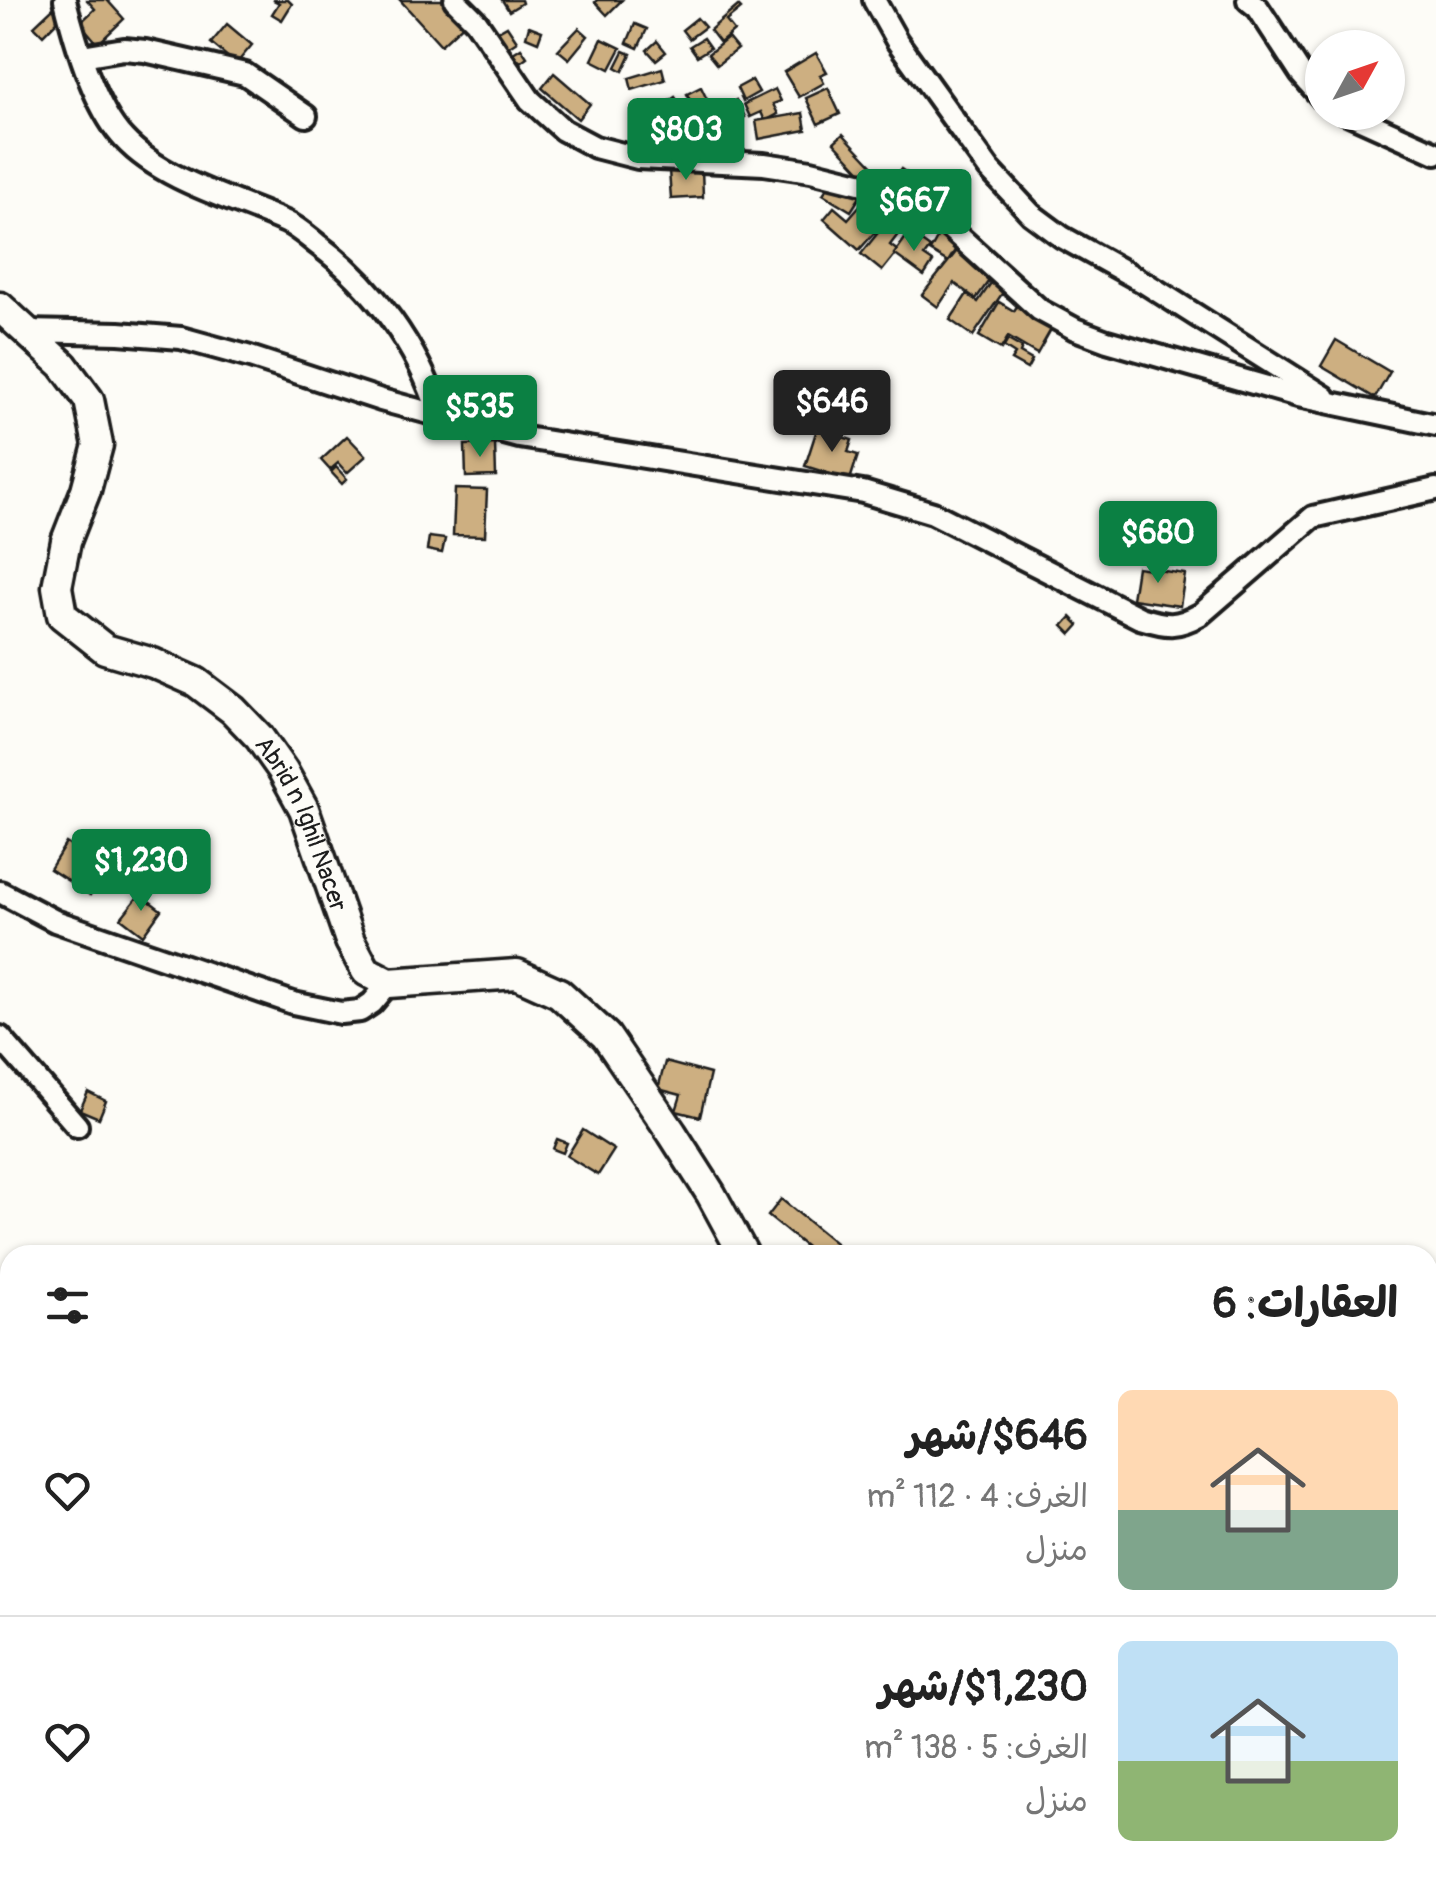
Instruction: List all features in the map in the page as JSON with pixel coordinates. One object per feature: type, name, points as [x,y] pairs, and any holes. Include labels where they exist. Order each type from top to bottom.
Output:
[{"type":"street","points":[[65,0],[102,105],[123,138],[154,164],[291,224],[337,258],[389,314],[430,386],[439,414]]},
{"type":"street","points":[[455,0],[476,21],[530,100],[563,130],[595,147],[638,158],[764,164],[811,171],[904,194],[930,210],[1040,310],[1074,329],[1298,396],[1436,424]]},
{"type":"street","points":[[874,0],[897,42],[989,169],[1031,214],[1062,237],[1145,283],[1336,404]]},
{"type":"street","points":[[1248,0],[1258,8],[1305,79]]},
{"type":"street","points":[[82,56],[134,50],[245,74],[306,116]]},
{"type":"street","points":[[1384,130],[1436,154]]},
{"type":"street","name":"Abrid n Ighil Nacer","points":[[0,307],[63,365],[89,400],[98,445],[66,541],[57,587],[62,615],[105,649],[153,662],[196,682],[234,710],[259,737],[304,809],[350,941],[366,971],[390,984]]},
{"type":"street","points":[[26,331],[181,338],[381,400],[519,437],[863,492],[932,513],[1140,618],[1166,626],[1186,623],[1201,614],[1314,517],[1436,489]]},
{"type":"street","points":[[0,892],[55,921],[292,1003],[340,1013],[360,1011],[390,984],[517,974],[559,993],[606,1036],[711,1194],[739,1245]]},
{"type":"street","points":[[0,1036],[77,1126]]},
{"type":"building","points":[[87,0],[107,0],[124,19],[98,44],[80,23],[95,9]]},
{"type":"building","points":[[273,0],[288,0],[292,4],[282,20],[272,14],[279,3]]},
{"type":"building","points":[[400,0],[451,0],[469,19],[441,45]]},
{"type":"building","points":[[502,0],[521,0],[522,3],[509,11]]},
{"type":"building","points":[[597,0],[622,0],[607,15]]},
{"type":"building","points":[[738,6],[741,9],[726,21],[734,31],[720,43],[710,30]]},
{"type":"building","points":[[53,8],[61,17],[43,35],[34,26]]},
{"type":"building","points":[[697,18],[705,27],[689,39],[682,30]]},
{"type":"building","points":[[227,24],[252,45],[236,64],[211,43]]},
{"type":"building","points":[[635,24],[647,29],[638,48],[627,43]]},
{"type":"building","points":[[507,26],[517,41],[503,50],[493,34]]},
{"type":"building","points":[[529,26],[542,31],[538,42],[526,37]]},
{"type":"building","points":[[579,28],[588,36],[569,59],[558,50]]},
{"type":"building","points":[[703,38],[710,48],[697,56],[690,46]]},
{"type":"building","points":[[728,38],[737,49],[717,65],[708,54]]},
{"type":"building","points":[[602,39],[621,48],[610,69],[592,60]]},
{"type":"building","points":[[657,41],[666,52],[656,60],[647,50]]},
{"type":"building","points":[[521,48],[527,57],[520,62],[513,53]]},
{"type":"building","points":[[624,51],[631,54],[623,71],[616,67]]},
{"type":"building","points":[[816,53],[827,72],[820,75],[824,83],[799,97],[784,72]]},
{"type":"building","points":[[662,68],[665,80],[632,90],[629,78]]},
{"type":"building","points":[[554,73],[590,104],[578,119],[542,88]]},
{"type":"building","points":[[752,80],[759,92],[743,101],[737,88]]},
{"type":"building","points":[[701,87],[713,112],[736,100],[745,117],[733,123],[740,136],[718,147],[687,94]]},
{"type":"building","points":[[828,88],[840,114],[818,124],[806,98]]},
{"type":"building","points":[[775,89],[781,101],[773,104],[778,114],[765,121],[761,112],[750,117],[744,104]]},
{"type":"building","points":[[675,97],[702,137],[682,150],[656,110]]},
{"type":"building","points":[[803,113],[806,130],[759,139],[756,121]]},
{"type":"building","points":[[843,134],[877,170],[868,179],[834,142]]},
{"type":"building","points":[[702,168],[703,197],[671,199],[669,170]]},
{"type":"building","points":[[901,169],[922,183],[915,194],[893,181]]},
{"type":"building","points":[[832,180],[860,197],[851,211],[823,194]]},
{"type":"building","points":[[873,188],[894,204],[885,216],[864,200]]},
{"type":"building","points":[[900,201],[914,210],[907,219],[894,210]]},
{"type":"building","points":[[862,203],[883,223],[859,250],[824,219],[834,207],[848,219]]},
{"type":"building","points":[[893,214],[906,224],[890,245],[898,251],[882,271],[861,254]]},
{"type":"building","points":[[941,231],[960,242],[948,262],[930,251]]},
{"type":"building","points":[[909,233],[930,248],[924,256],[933,262],[924,276],[894,254]]},
{"type":"building","points":[[960,247],[995,272],[976,299],[954,283],[938,307],[922,295]]},
{"type":"building","points":[[993,280],[1006,288],[973,336],[950,320],[967,294],[978,302]]},
{"type":"building","points":[[1007,287],[1058,317],[1037,354],[1008,337],[1001,349],[979,336],[999,302],[1014,311],[1018,304],[1003,295]]},
{"type":"building","points":[[1008,340],[1032,360],[1027,369],[1011,360],[1015,354],[1004,347]]},
{"type":"building","points":[[1336,340],[1390,372],[1375,398],[1321,366]]},
{"type":"building","points":[[817,429],[852,440],[848,452],[858,455],[850,480],[805,466]]},
{"type":"building","points":[[347,436],[366,456],[347,473],[338,463],[330,470],[321,460]]},
{"type":"building","points":[[495,444],[496,476],[466,477],[465,445]]},
{"type":"building","points":[[336,467],[347,479],[342,484],[331,472]]},
{"type":"building","points":[[455,489],[487,490],[485,536],[453,535]]},
{"type":"building","points":[[429,537],[445,539],[442,553],[427,550]]},
{"type":"building","points":[[1137,567],[1185,574],[1180,606],[1132,599]]},
{"type":"building","points":[[1071,617],[1079,625],[1071,634],[1063,626]]},
{"type":"building","points":[[66,843],[107,870],[90,895],[50,869]]},
{"type":"building","points":[[140,894],[161,910],[143,935],[121,918]]},
{"type":"building","points":[[665,1062],[710,1074],[700,1117],[676,1111],[681,1095],[658,1089]]},
{"type":"building","points":[[88,1092],[106,1101],[99,1118],[80,1110]]},
{"type":"building","points":[[583,1130],[614,1150],[598,1175],[567,1156]]},
{"type":"building","points":[[557,1139],[567,1143],[563,1153],[553,1149]]},
{"type":"building","points":[[781,1199],[838,1245],[804,1245],[768,1216]]}]
